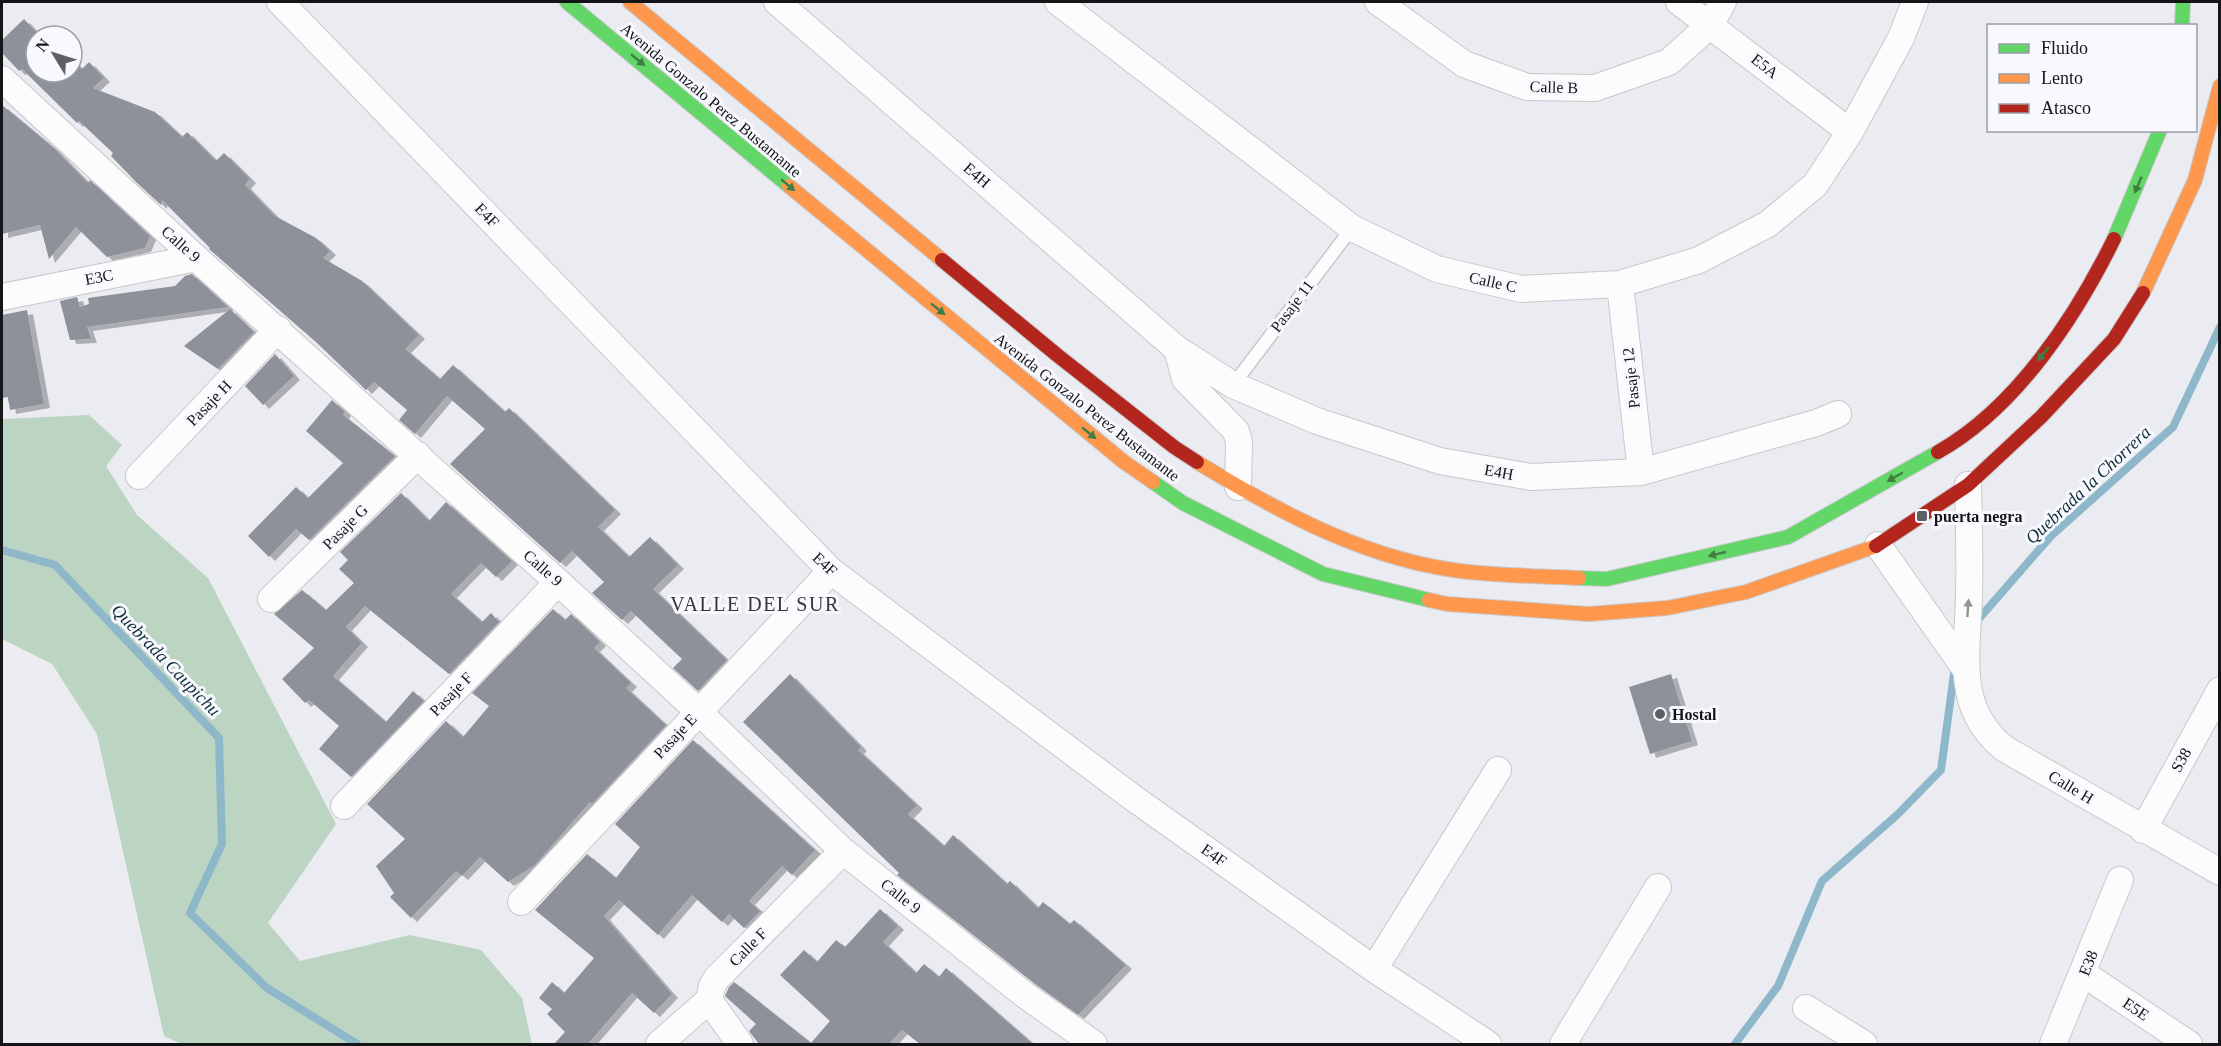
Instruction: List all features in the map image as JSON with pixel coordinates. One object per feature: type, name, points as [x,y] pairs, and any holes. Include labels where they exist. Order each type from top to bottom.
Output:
[{"type":"main road","name":"Avenida Gonzalo Perez Bustamante","points":[[567,2],[1124,462],[1183,503],[1323,574],[1447,604],[1589,614],[1667,608],[1746,592],[1878,545],[1968,485],[2041,417],[2114,339],[2142,296],[2195,180],[2220,86]]},
{"type":"main road","name":"Avenida Gonzalo Perez Bustamante","points":[[630,2],[1057,355],[1174,447],[1238,488],[1347,542],[1405,559],[1468,572],[1607,579],[1788,537],[1959,440],[2013,391],[2060,333],[2095,278],[2125,217],[2159,132]]},
{"type":"main road","points":[[2182,24],[2183,2]]},
{"type":"street","name":"E4F","points":[[280,2],[831,571],[1132,797],[1374,969],[1488,1044]]},
{"type":"street","name":"E4H","points":[[777,2],[1177,349],[1233,385],[1317,421],[1440,461],[1531,477],[1641,472],[1816,423],[1838,414]]},
{"type":"street","name":"Calle C","points":[[1058,2],[1352,228],[1437,269],[1521,289],[1620,284],[1699,260],[1768,224],[1815,185],[1850,132],[1901,38],[1915,2]]},
{"type":"street","name":"Calle B","points":[[1378,2],[1464,64],[1527,87],[1595,88],[1669,62],[1710,25],[1722,2]]},
{"type":"street","name":"E5A","points":[[1679,2],[1850,132]]},
{"type":"street","name":"Calle 9","points":[[2,79],[196,258],[558,582],[698,711],[843,851],[1025,995],[1094,1044]]},
{"type":"street","name":"E3C","points":[[2,297],[196,258]]},
{"type":"street","name":"Pasaje 12","points":[[1620,284],[1641,472]]},
{"type":"street","name":"Pasaje H","points":[[139,476],[278,329]]},
{"type":"street","points":[[1177,349],[1185,379],[1236,431],[1239,442],[1238,488]]},
{"type":"street","name":"Pasaje G","points":[[272,599],[418,455]]},
{"type":"street","name":"Calle H","points":[[1964,667],[1969,596],[1968,485]]},
{"type":"street","name":"Calle H","points":[[1878,545],[1964,667],[1978,716],[1994,740],[2143,830],[2220,873]]},
{"type":"street","name":"Pasaje E","points":[[521,902],[831,571]]},
{"type":"street","name":"Pasaje F","points":[[344,806],[558,582]]},
{"type":"street","name":"S38","points":[[2143,830],[2220,690]]},
{"type":"street","points":[[1374,969],[1498,770]]},
{"type":"street","name":"Calle F","points":[[659,1044],[709,1000],[712,986],[717,978],[843,851]]},
{"type":"street","name":"E38","points":[[2053,1044],[2084,974],[2120,880]]},
{"type":"street","points":[[1563,1044],[1658,887]]},
{"type":"street","name":"E5E","points":[[2084,974],[2189,1044]]},
{"type":"street","points":[[709,1000],[740,1044]]},
{"type":"street","points":[[1806,1008],[1864,1044]]},
{"type":"lane","name":"Pasaje 11","points":[[1233,385],[1352,228]]},
{"type":"green space","points":[[89,415],[122,445],[106,466],[137,515],[208,578],[336,824],[268,923],[300,961],[410,935],[481,950],[522,998],[532,1044],[182,1044],[164,1036],[97,734],[52,664],[2,639],[2,419]]},
{"type":"building","points":[[24,19],[29,24],[24,24],[24,71],[22,69],[19,71],[2,53],[2,40]]},
{"type":"building","points":[[89,62],[104,78],[93,88],[155,112],[182,137],[187,132],[216,161],[224,153],[250,179],[245,185],[275,216],[316,238],[330,251],[323,258],[362,281],[419,335],[405,349],[440,379],[453,365],[505,412],[509,408],[615,510],[598,527],[629,557],[650,537],[678,565],[653,589],[727,660],[698,691],[673,668],[682,659],[631,611],[622,620],[592,593],[604,582],[572,551],[560,563],[450,464],[485,429],[447,396],[415,434],[399,420],[407,410],[374,382],[366,390],[317,343],[209,249],[162,200],[161,205],[136,182],[111,156],[113,153],[79,121],[77,123],[37,84],[84,84],[84,67]]},
{"type":"building","points":[[2,105],[54,148],[88,183],[90,180],[150,236],[145,248],[107,257],[76,227],[49,259],[40,225],[2,234]]},
{"type":"building","points":[[192,274],[228,307],[87,327],[91,339],[70,340],[60,301],[77,297],[80,307],[89,304],[88,298],[175,286],[185,276]]},
{"type":"building","points":[[230,309],[254,332],[218,369],[184,346]]},
{"type":"building","points":[[27,310],[44,404],[10,410],[8,397],[2,398],[2,315]]},
{"type":"building","points":[[275,354],[294,376],[263,405],[245,386]]},
{"type":"building","points":[[332,400],[345,412],[343,415],[395,456],[309,540],[296,529],[269,557],[248,536],[296,487],[308,498],[343,463],[306,431]]},
{"type":"building","points":[[401,493],[429,521],[446,502],[512,561],[496,577],[481,563],[451,594],[482,622],[491,613],[499,622],[449,674],[365,606],[346,627],[362,643],[333,676],[386,722],[413,691],[424,701],[351,777],[319,749],[339,726],[309,700],[305,703],[282,679],[314,648],[274,614],[302,590],[326,610],[354,583],[339,569],[348,560],[340,552]]},
{"type":"building","points":[[553,609],[565,620],[571,614],[600,642],[594,648],[631,683],[626,688],[666,725],[592,804],[590,802],[535,865],[508,882],[480,857],[462,876],[456,871],[411,918],[390,897],[394,893],[376,866],[405,839],[367,804],[446,721],[463,737],[489,706],[472,693]]},
{"type":"building","points":[[790,674],[861,747],[858,750],[917,805],[908,814],[944,846],[953,835],[1007,884],[1010,881],[1038,908],[1043,902],[1070,924],[1074,920],[1126,965],[1078,1015],[897,875],[899,873],[743,722]]},
{"type":"building","name":"Hostal","points":[[1671,674],[1692,741],[1650,754],[1629,687]]},
{"type":"building","points":[[693,740],[815,850],[792,875],[782,866],[749,901],[760,911],[744,928],[729,914],[722,922],[692,895],[658,935],[619,900],[604,916],[672,994],[654,1013],[632,993],[588,1044],[554,1044],[565,1032],[547,1014],[552,1009],[539,998],[552,982],[564,993],[594,958],[535,910],[587,854],[616,878],[640,847],[615,824]]},
{"type":"building","points":[[880,909],[898,926],[883,942],[916,973],[924,964],[939,977],[946,968],[1033,1044],[920,1044],[902,1030],[889,1044],[759,1044],[749,1031],[756,1024],[725,996],[729,987],[734,982],[811,1043],[830,1021],[780,975],[804,950],[817,962],[836,940],[845,947]]},
{"type":"waterway","name":"Quebrada la Chorrera","points":[[1976,622],[2051,536],[2173,427],[2220,327]]},
{"type":"waterway","name":"Quebrada Caupichu","points":[[2,550],[55,565],[219,738],[222,844],[190,913],[267,988],[357,1044]]},
{"type":"waterway","name":"Quebrada la Chorrera","points":[[1735,1044],[1778,986],[1822,881],[1897,815],[1941,770],[1955,666]]},
{"type":"traffic: fast","points":[[567,2],[789,186]]},
{"type":"traffic: fast","points":[[2182,24],[2183,2]]},
{"type":"traffic: fast","points":[[2114,239],[2159,132]]},
{"type":"traffic: fast","points":[[1579,578],[1607,579],[1788,537],[1938,452]]},
{"type":"traffic: fast","points":[[1153,482],[1183,503],[1323,574],[1429,600]]},
{"type":"traffic: slow","points":[[630,2],[942,260]]},
{"type":"traffic: slow","points":[[2143,293],[2195,180],[2220,86]]},
{"type":"traffic: slow","points":[[789,186],[1124,462],[1153,482]]},
{"type":"traffic: slow","points":[[1197,462],[1294,517],[1397,558],[1469,572],[1579,578]]},
{"type":"traffic: slow","points":[[1429,600],[1447,604],[1589,614],[1667,608],[1746,592],[1876,546]]},
{"type":"traffic: jam","points":[[1938,452],[1993,411],[2041,359],[2081,299],[2114,239]]},
{"type":"traffic: jam","points":[[942,260],[1057,355],[1174,447],[1197,462]]},
{"type":"traffic: jam","points":[[1876,546],[1968,485],[2041,417],[2114,339],[2143,293]]},
{"type":"place","name":"puerta negra","points":[[1922,516]]},
{"type":"place","name":"Hostal","points":[[1660,714]]},
{"type":"district","name":"VALLE DEL SUR","points":[[755,604]]}]
